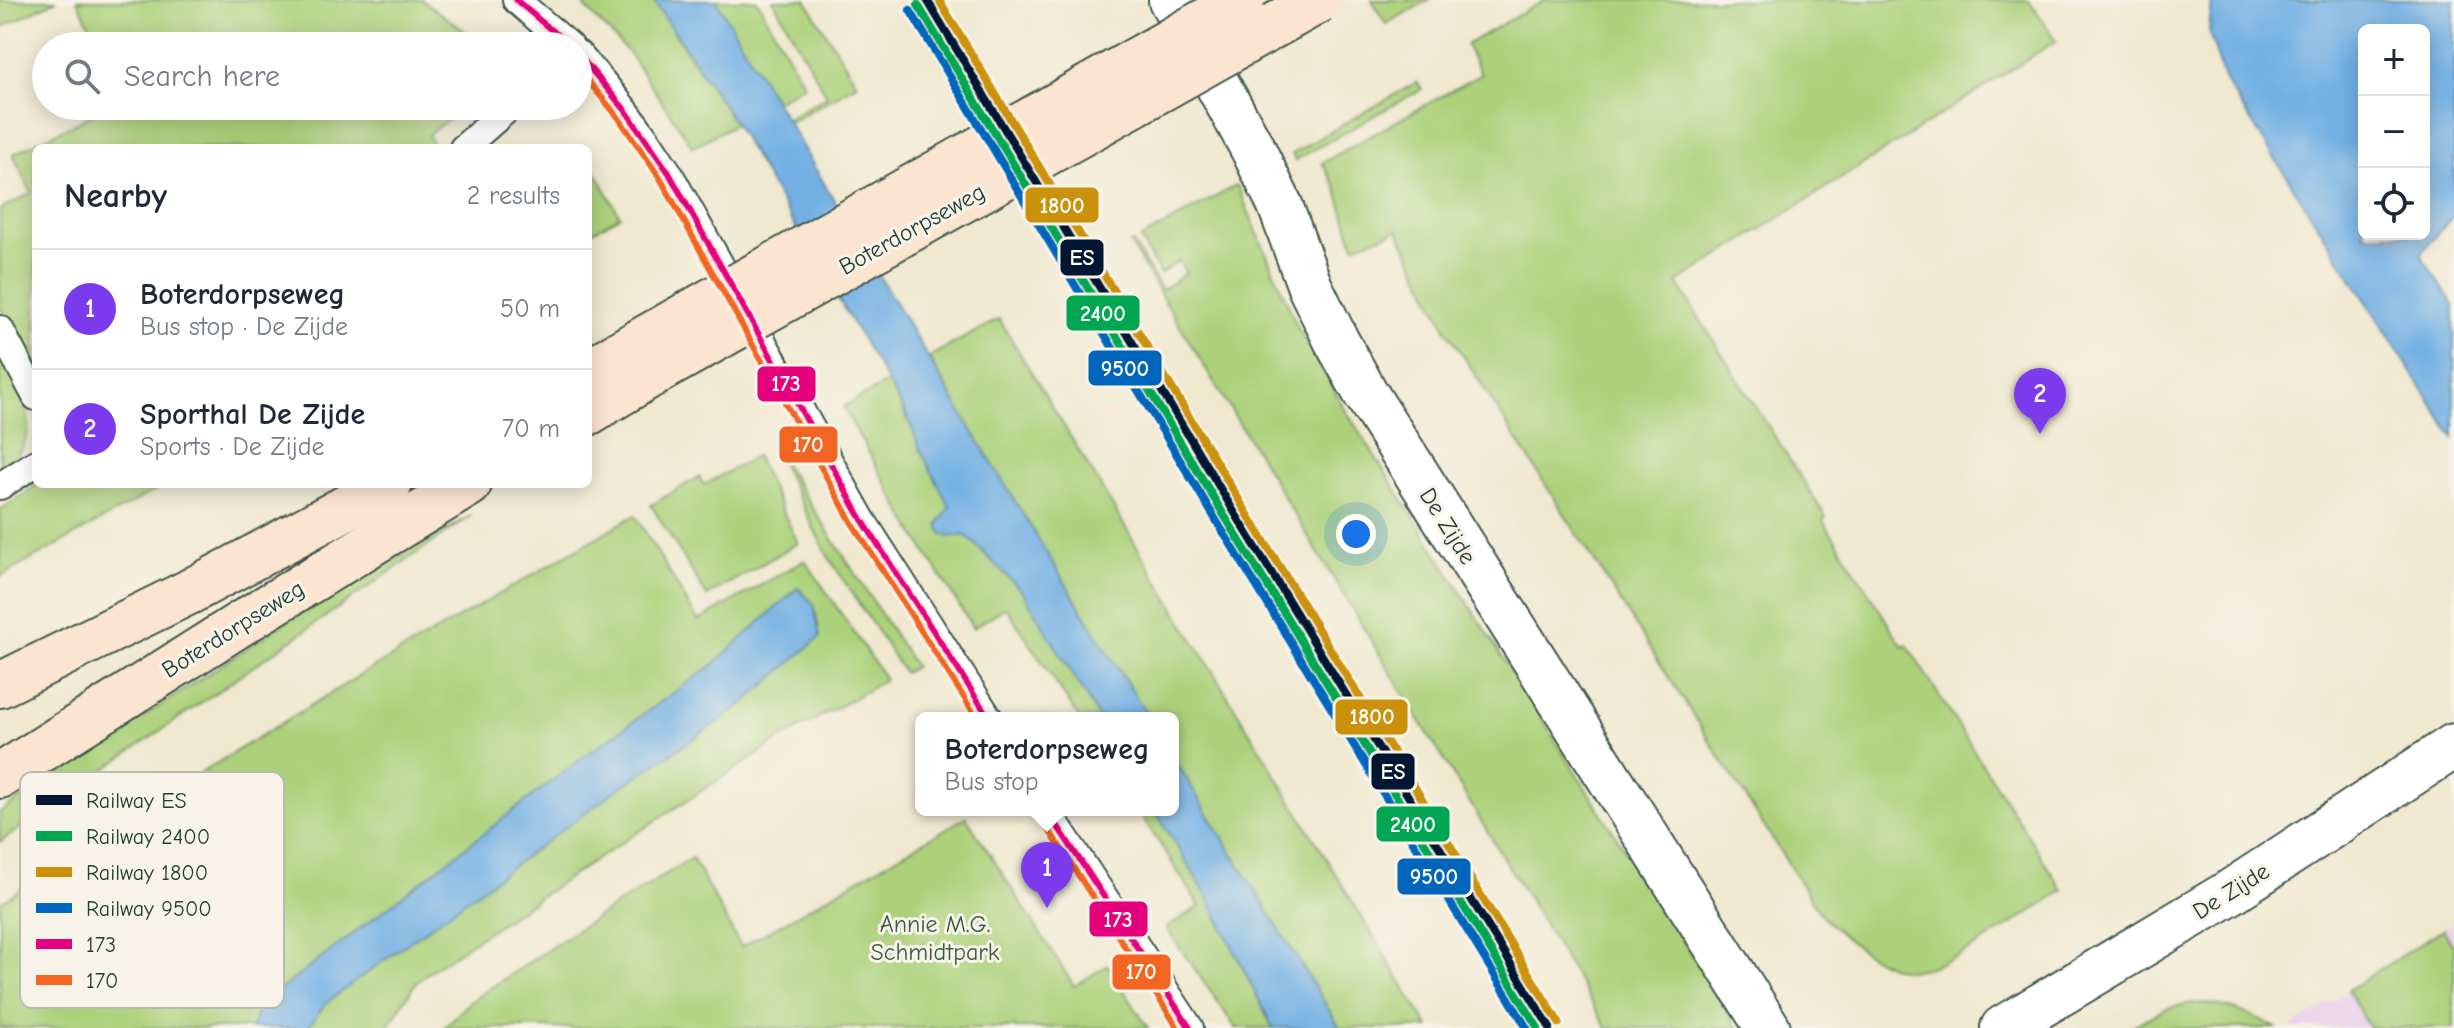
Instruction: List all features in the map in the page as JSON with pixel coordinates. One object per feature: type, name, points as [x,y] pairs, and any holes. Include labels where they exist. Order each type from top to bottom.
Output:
[{"type":"main road","name":"Boterdorpseweg","points":[[592,409],[643,360],[1242,0]]},
{"type":"main road","name":"Boterdorpseweg","points":[[592,370],[643,360],[1320,0]]},
{"type":"main road","name":"Boterdorpseweg","points":[[0,685],[189,592],[383,488]]},
{"type":"main road","name":"Boterdorpseweg","points":[[0,776],[462,488]]},
{"type":"street","name":"De Zijde","points":[[1171,0],[1254,151],[1280,205],[1310,287],[1366,394],[1768,1028]]},
{"type":"street","name":"De Zijde","points":[[2003,1028],[2229,893],[2454,746]]},
{"type":"lane","points":[[526,3],[556,32]]},
{"type":"lane","points":[[592,70],[627,111],[669,173],[861,518],[985,712]]},
{"type":"lane","points":[[468,144],[495,120]]},
{"type":"lane","points":[[0,329],[32,389]]},
{"type":"lane","points":[[0,486],[32,466]]},
{"type":"lane","points":[[1051,816],[1190,1028]]},
{"type":"shaded area","points":[[2454,922],[2454,1028],[2289,1028],[2317,1011]]},
{"type":"green space","points":[[0,0],[57,0],[0,28]]},
{"type":"green space","points":[[77,0],[422,0],[466,32],[93,32]]},
{"type":"green space","points":[[589,0],[653,0],[735,124],[693,147],[628,52],[585,7]]},
{"type":"green space","points":[[716,0],[757,0],[804,85],[775,102]]},
{"type":"green space","points":[[773,0],[806,0],[857,84],[789,123],[786,119],[827,96]]},
{"type":"green space","points":[[1372,0],[1429,0],[1386,24]]},
{"type":"green space","points":[[1545,0],[2029,0],[2056,41],[1677,283],[1826,517],[1823,520],[1903,647],[1907,645],[2063,891],[1947,961],[1912,970],[1900,969],[1874,958],[1819,912],[1446,329],[1398,230],[1354,246],[1336,187],[1322,163],[1481,74],[1466,45]]},
{"type":"green space","points":[[1417,82],[1422,89],[1295,160],[1292,154]]},
{"type":"green space","points":[[82,120],[447,120],[428,135],[433,144],[33,144]]},
{"type":"green space","points":[[32,145],[32,193],[13,154]]},
{"type":"green space","points":[[592,168],[597,174],[620,216],[592,232]]},
{"type":"green space","points":[[1237,185],[1298,328],[1343,406],[1738,1028],[1607,1028],[1130,244],[1133,243],[1162,290],[1186,273],[1179,261],[1160,274],[1140,239]]},
{"type":"green space","points":[[32,193],[32,365],[0,306],[0,209]]},
{"type":"green space","points":[[999,319],[1429,1028],[1340,1028],[1179,767],[1179,712],[1145,712],[995,471],[929,357]]},
{"type":"green space","points":[[0,349],[23,396],[28,427],[25,442],[16,456],[0,469]]},
{"type":"green space","points":[[888,382],[950,507],[939,524],[942,533],[968,537],[1023,592],[1095,712],[1075,712],[1006,607],[973,628],[914,533],[843,407]]},
{"type":"green space","points":[[773,446],[915,667],[904,673],[826,553]]},
{"type":"green space","points":[[756,456],[798,543],[707,596],[651,505],[699,477],[704,485]]},
{"type":"green space","points":[[33,488],[159,488],[0,577],[0,510]]},
{"type":"green space","points":[[472,515],[101,772],[60,772],[286,622]]},
{"type":"green space","points":[[635,515],[698,621],[805,560],[885,679],[780,740],[427,973],[415,984],[387,1028],[0,1028],[0,903],[20,889],[20,1008],[284,1008],[284,772],[202,772],[352,680]]},
{"type":"green space","points":[[20,799],[20,828],[0,842],[0,812]]},
{"type":"green space","points":[[1142,816],[1159,816],[1208,898],[1273,1028],[1236,1028],[1166,928],[1200,906]]},
{"type":"green space","name":"Annie M.G. Schmidtpark","points":[[966,817],[1074,986],[1108,965],[1148,1028],[444,1028],[471,1001],[692,858],[741,947]]},
{"type":"green space","points":[[2443,929],[2454,947],[2454,1028],[2369,1028],[2348,990]]},
{"type":"green space","points":[[2193,1003],[2236,1010],[2276,1028],[2129,1028],[2167,1008]]},
{"type":"water","points":[[653,0],[716,0],[822,181],[1145,712],[1095,712],[1023,592],[968,537],[949,537],[942,533],[938,525],[950,507],[920,449],[908,417],[723,104]]},
{"type":"water","points":[[2212,0],[2454,0],[2454,215],[2420,254],[2454,305],[2454,438],[2224,79],[2209,31]]},
{"type":"water","points":[[798,588],[814,604],[820,637],[736,710],[615,791],[326,1003],[308,1028],[252,1028],[258,1008],[284,1008],[284,987],[583,757],[710,667]]},
{"type":"water","points":[[1179,767],[1340,1028],[1273,1028],[1208,898],[1159,816],[1179,816]]},
{"type":"rail line","name":"ES","points":[[927,0],[1233,510],[1550,1028]]},
{"type":"rail line","name":"1800","points":[[939,0],[1242,505],[1559,1023]]},
{"type":"rail line","name":"2400","points":[[918,5],[1224,515],[1538,1028]]},
{"type":"rail line","name":"9500","points":[[910,10],[1216,520],[1527,1028]]},
{"type":"transit line","name":"173","points":[[516,0],[554,32]]},
{"type":"transit line","name":"173","points":[[592,71],[626,111],[669,173],[861,518],[985,712]]},
{"type":"transit line","name":"170","points":[[592,86],[618,117],[660,178],[852,523],[973,712]]},
{"type":"transit line","name":"170","points":[[1040,816],[1178,1028]]},
{"type":"transit line","name":"173","points":[[1051,816],[1190,1028]]},
{"type":"place","name":"Sporthal De Zijde","points":[[2040,434]]},
{"type":"place","name":"Boterdorpseweg","points":[[1047,908]]}]
